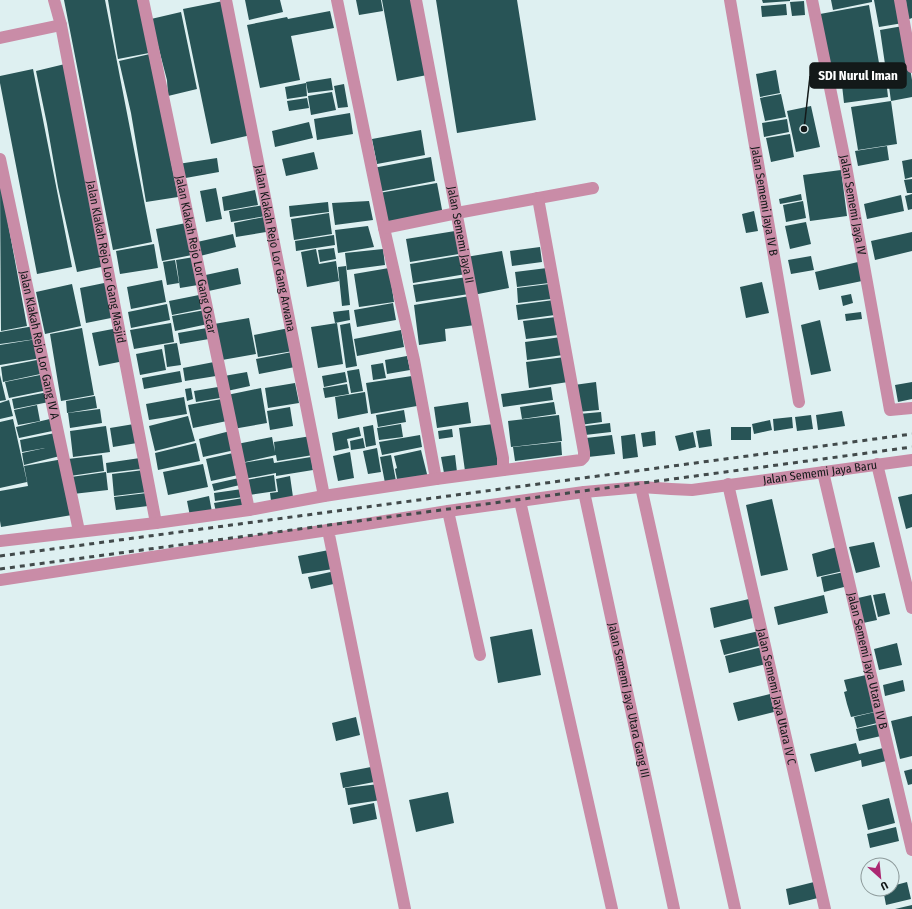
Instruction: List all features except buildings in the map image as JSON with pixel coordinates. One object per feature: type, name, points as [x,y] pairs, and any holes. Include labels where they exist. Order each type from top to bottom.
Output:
[{"type":"street","name":"Jalan Klakah Rejo Lor Gang Masjid","points":[[54,0],[156,523]]},
{"type":"street","name":"Jalan Klakah Rejo Lor Gang Oscar","points":[[143,0],[249,510]]},
{"type":"street","name":"Jalan Klakah Rejo Lor Gang Arwana","points":[[226,0],[324,496]]},
{"type":"street","points":[[337,0],[384,228],[414,360],[436,479]]},
{"type":"street","name":"Jalan Sememi Jaya II","points":[[416,0],[503,458],[503,470]]},
{"type":"street","name":"Jalan Sememi Jaya IV B","points":[[730,0],[799,402]]},
{"type":"street","name":"Jalan Sememi Jaya IV","points":[[812,0],[846,166],[890,410],[912,408]]},
{"type":"street","points":[[900,0],[912,67]]},
{"type":"street","points":[[0,38],[60,25]]},
{"type":"street","name":"Jalan Klakah Rejo Lor Gang IV A","points":[[0,159],[79,531]]},
{"type":"street","points":[[384,228],[593,188]]},
{"type":"street","points":[[0,541],[156,523],[249,510],[324,496],[436,479],[581,460],[584,457],[584,452],[538,198]]},
{"type":"street","name":"Jalan Sememi Jaya Baru","points":[[0,580],[448,511],[584,492],[641,487],[692,490],[912,460]]},
{"type":"street","points":[[877,464],[912,608]]},
{"type":"street","name":"Jalan Sememi Jaya Utara IV B","points":[[823,472],[912,850]]},
{"type":"street","name":"Jalan Sememi Jaya Utara IV C","points":[[728,484],[825,909]]},
{"type":"street","points":[[641,487],[736,909]]},
{"type":"street","name":"Jalan Sememi Jaya Utara Gang III","points":[[584,492],[674,909]]},
{"type":"street","points":[[520,501],[612,909]]},
{"type":"street","points":[[448,511],[480,655]]},
{"type":"street","points":[[328,530],[405,909]]},
{"type":"railway","points":[[0,556],[912,434]]},
{"type":"railway","points":[[0,569],[912,447]]},
{"type":"place","name":"SDI Nurul Iman","points":[[804,129]]}]
